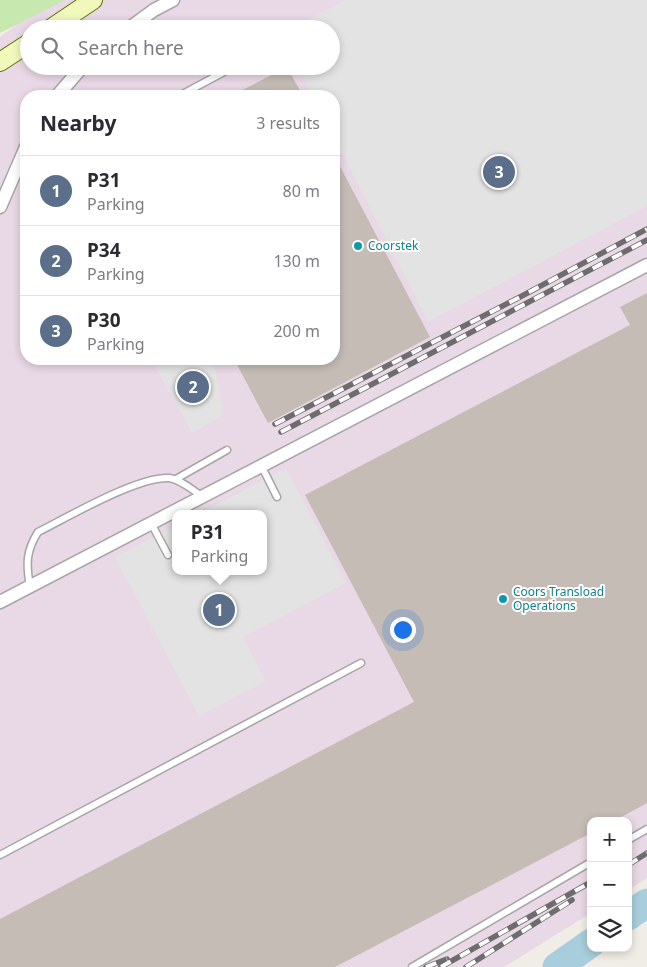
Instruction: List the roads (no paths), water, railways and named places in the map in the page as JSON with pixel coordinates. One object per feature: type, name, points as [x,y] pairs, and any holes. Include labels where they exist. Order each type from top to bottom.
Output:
[{"type":"street","points":[[63,20],[92,0]]},
{"type":"street","points":[[140,20],[173,0]]},
{"type":"street","points":[[0,62],[20,49]]},
{"type":"street","points":[[62,90],[75,75]]},
{"type":"street","points":[[0,207],[20,158]]},
{"type":"street","points":[[176,510],[647,264]]},
{"type":"street","points":[[0,602],[172,512]]},
{"type":"lane","points":[[190,90],[218,75]]},
{"type":"lane","points":[[176,479],[227,450]]},
{"type":"lane","points":[[260,465],[278,497]]},
{"type":"lane","points":[[30,587],[27,572],[28,555],[31,544],[38,532],[125,489],[142,483],[167,478],[176,479],[202,496]]},
{"type":"lane","points":[[151,523],[168,555]]},
{"type":"lane","points":[[0,855],[361,663]]},
{"type":"lane","points":[[632,838],[647,829]]},
{"type":"lane","points":[[412,967],[587,864]]},
{"type":"waterway","points":[[632,913],[647,903]]},
{"type":"waterway","points":[[557,967],[587,946]]},
{"type":"railway","points":[[275,424],[647,229]]},
{"type":"railway","points":[[281,432],[647,240]]},
{"type":"railway","points":[[632,862],[647,853]]},
{"type":"railway","points":[[441,967],[587,884]]},
{"type":"railway","points":[[466,967],[572,900]]},
{"type":"railway","points":[[426,967],[447,959]]},
{"type":"place","name":"P30","points":[[499,172]]},
{"type":"place","name":"Coorstek","points":[[358,246]]},
{"type":"place","name":"P34","points":[[193,387]]},
{"type":"place","name":"Coors Transload Operations","points":[[503,599]]},
{"type":"place","name":"P31","points":[[219,610]]}]
